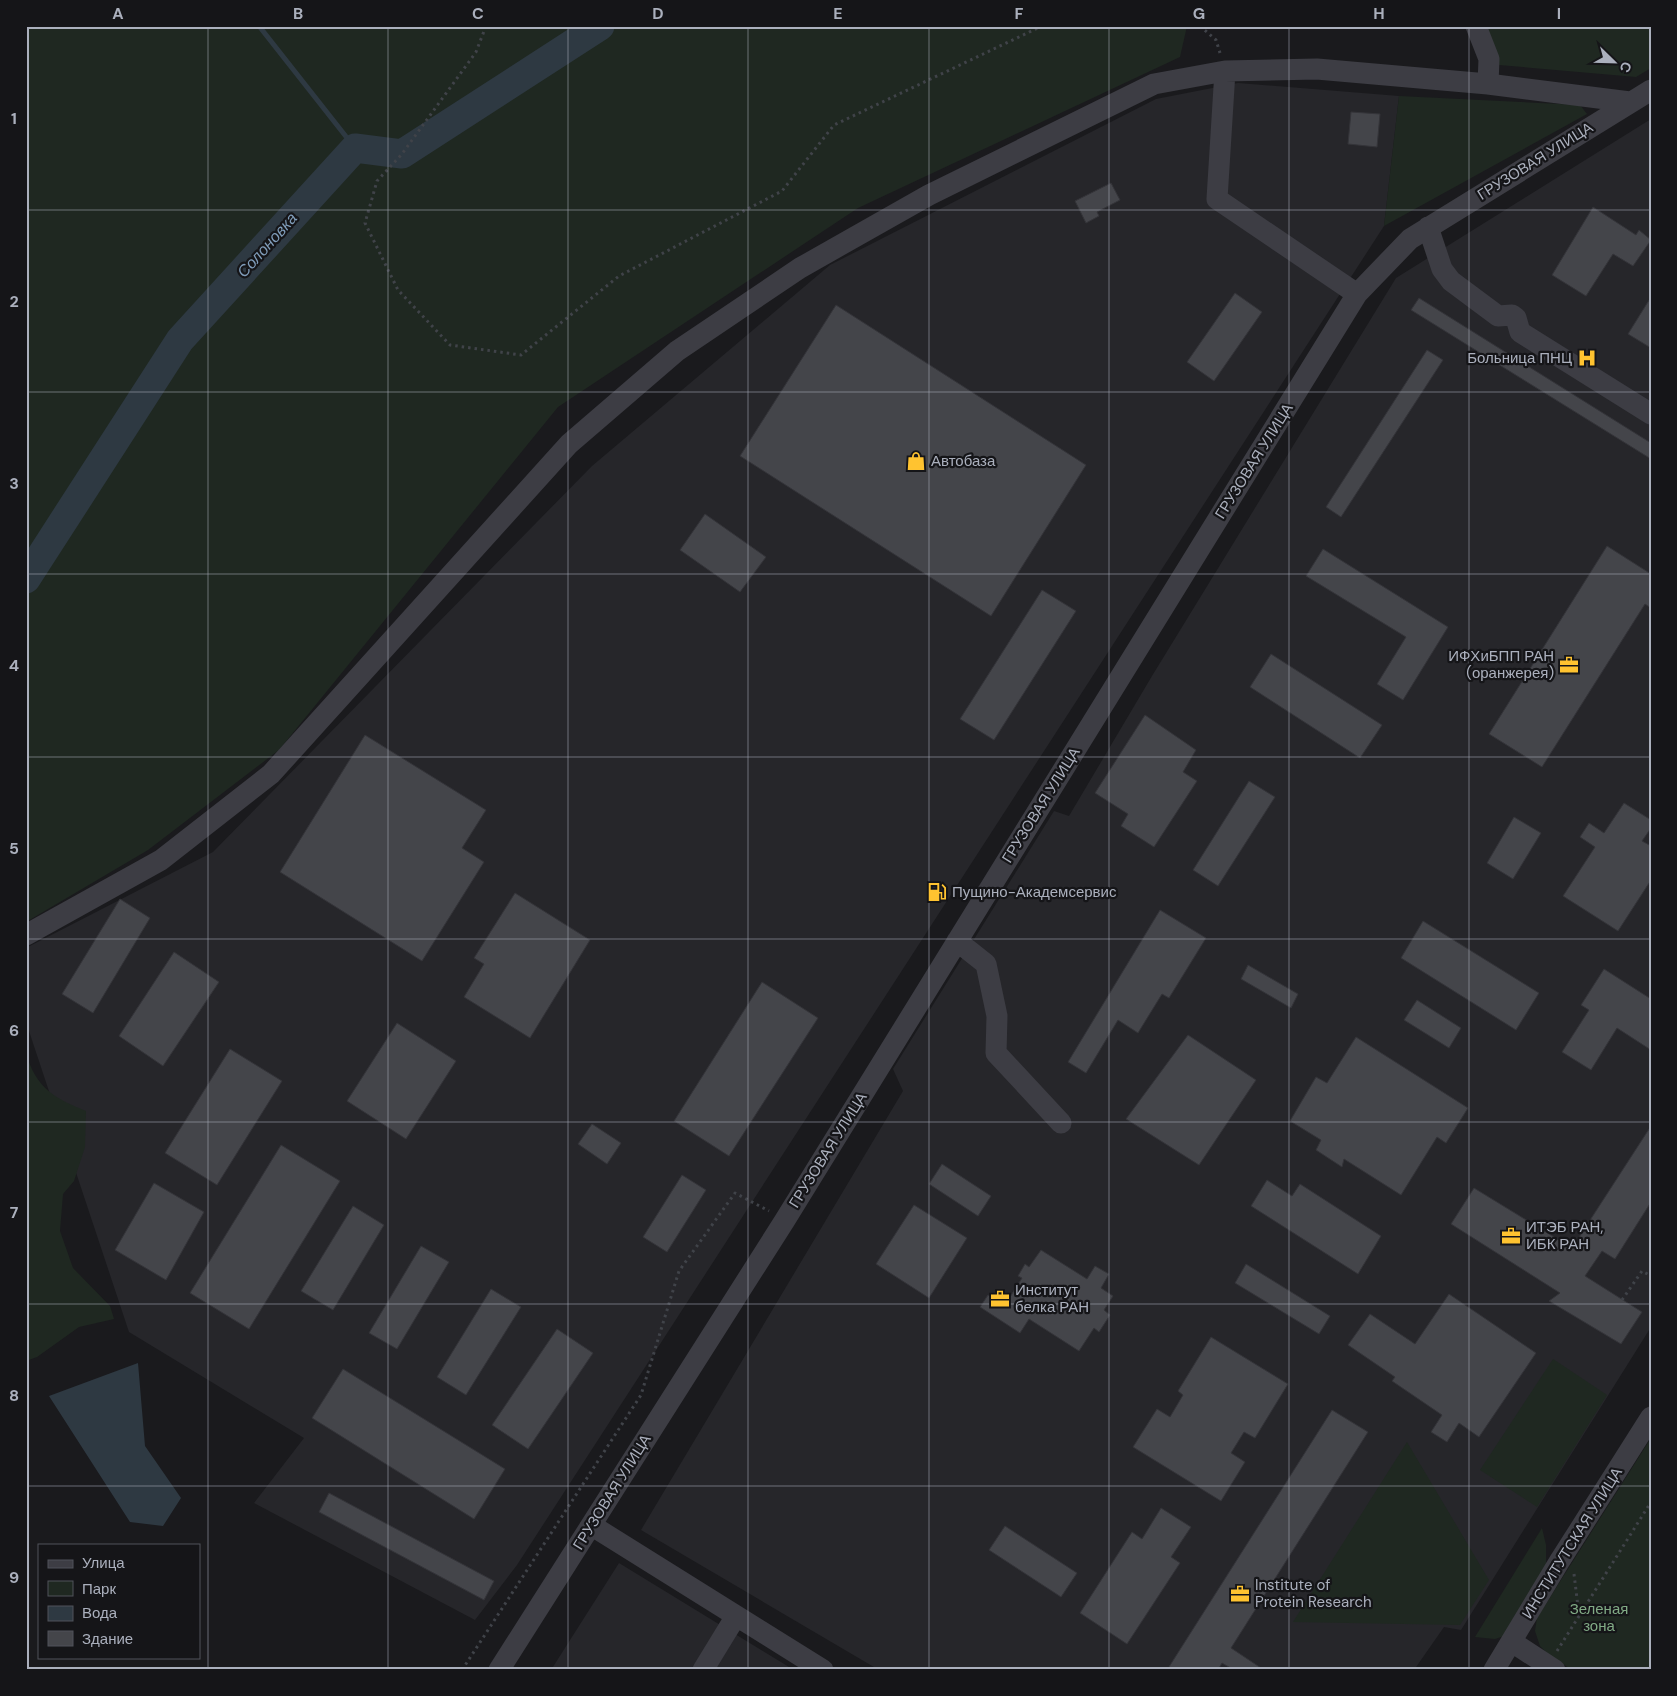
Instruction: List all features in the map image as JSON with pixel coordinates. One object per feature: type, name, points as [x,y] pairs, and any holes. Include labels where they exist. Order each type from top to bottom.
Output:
[{"type":"street","points":[[1476,26],[1489,59],[1488,84]]},
{"type":"street","points":[[26,934],[161,860],[271,774],[569,444],[677,351],[800,268],[929,195],[1154,84],[1225,71],[1317,69],[1488,84],[1630,102]]},
{"type":"street","points":[[1225,71],[1217,199],[1357,294]]},
{"type":"street","name":"ГРУЗОВАЯ УЛИЦА","points":[[499,1670],[785,1220],[1357,294],[1410,239],[1651,90]]},
{"type":"street","points":[[1428,227],[1442,269],[1451,281],[1498,316],[1512,315],[1516,318],[1520,332],[1651,414]]},
{"type":"street","points":[[957,941],[986,964],[997,1016],[996,1053],[1061,1123]]},
{"type":"street","name":"ИНСТИТУТСКАЯ УЛИЦА","points":[[1494,1670],[1559,1562],[1651,1417]]},
{"type":"street","points":[[591,1525],[823,1670]]},
{"type":"street","points":[[703,1670],[736,1616]]},
{"type":"street","points":[[1512,1642],[1556,1662]]},
{"type":"path","points":[[486,26],[476,52],[402,154],[377,181],[365,223],[398,290],[450,345],[521,355],[619,276],[782,191],[834,125],[1042,26]]},
{"type":"path","points":[[1200,26],[1216,40],[1225,71]]},
{"type":"path","points":[[462,1670],[641,1394],[678,1271],[734,1193],[785,1220]]},
{"type":"path","points":[[1622,1300],[1642,1270],[1651,1276]]},
{"type":"path","points":[[1556,1662],[1579,1615],[1651,1502]]},
{"type":"path","points":[[1573,1571],[1579,1615]]},
{"type":"shaded area","points":[[1238,83],[1399,96],[1384,226],[517,1565],[475,1620],[254,1503],[304,1438],[129,1332],[26,1022],[26,948],[213,852],[592,466],[830,265],[1156,99]]},
{"type":"shaded area","points":[[1651,119],[1651,1327],[1461,1630],[1444,1627],[1414,1670],[879,1670],[641,1530],[903,1091],[893,1069],[1054,811],[1069,816],[1152,676],[1396,278]]},
{"type":"shaded area","points":[[619,1563],[794,1670],[551,1670]]},
{"type":"green space","points":[[26,26],[1187,26],[1180,57],[858,208],[558,407],[279,750],[148,850],[26,922]]},
{"type":"green space","points":[[1481,26],[1651,26],[1651,68],[1636,77],[1499,65]]},
{"type":"green space","points":[[1399,96],[1580,105],[1587,114],[1384,226]]},
{"type":"green space","points":[[26,1053],[35,1075],[48,1090],[86,1111],[85,1147],[74,1181],[63,1194],[60,1231],[73,1268],[110,1306],[114,1319],[79,1327],[37,1357],[26,1361]]},
{"type":"green space","points":[[1553,1359],[1607,1395],[1537,1507],[1480,1470]]},
{"type":"green space","name":"Зеленая зона","points":[[1651,1438],[1651,1670],[1572,1670],[1549,1655],[1540,1646],[1535,1631],[1537,1618]]},
{"type":"green space","points":[[1407,1442],[1489,1580],[1460,1625],[1293,1622]]},
{"type":"green space","points":[[1542,1528],[1546,1545],[1546,1565],[1504,1636],[1495,1639],[1475,1637]]},
{"type":"water","points":[[138,1363],[145,1446],[181,1498],[163,1526],[130,1522],[49,1396]]},
{"type":"building","points":[[1351,112],[1380,114],[1377,147],[1348,144]]},
{"type":"building","points":[[1111,183],[1120,200],[1097,212],[1099,216],[1086,223],[1075,201]]},
{"type":"building","points":[[1593,207],[1636,235],[1639,230],[1651,240],[1633,266],[1613,254],[1586,296],[1552,275]]},
{"type":"building","points":[[1235,293],[1262,312],[1214,381],[1187,362]]},
{"type":"building","points":[[1651,297],[1651,348],[1628,334]]},
{"type":"building","points":[[1419,298],[1651,443],[1651,459],[1411,310]]},
{"type":"building","points":[[836,305],[1086,465],[991,616],[740,456]]},
{"type":"building","points":[[1427,350],[1443,360],[1341,517],[1326,507]]},
{"type":"building","points":[[705,514],[766,557],[740,592],[680,550]]},
{"type":"building","name":"ИФХиБПП РАН (оранжерея)","points":[[1607,546],[1651,574],[1651,608],[1645,604],[1542,767],[1489,734]]},
{"type":"building","points":[[1323,549],[1448,627],[1403,700],[1377,684],[1406,637],[1306,576]]},
{"type":"building","points":[[1042,590],[1076,611],[994,740],[960,719]]},
{"type":"building","points":[[1271,654],[1382,725],[1360,758],[1250,687]]},
{"type":"building","points":[[1145,715],[1196,750],[1183,772],[1197,781],[1154,847],[1121,826],[1128,814],[1095,793]]},
{"type":"building","points":[[365,735],[486,810],[462,848],[484,862],[422,961],[280,872]]},
{"type":"building","points":[[1249,781],[1275,797],[1218,886],[1193,870]]},
{"type":"building","points":[[1624,803],[1651,820],[1651,828],[1642,841],[1651,846],[1651,880],[1618,931],[1563,896],[1595,847],[1580,837],[1589,823],[1604,833]]},
{"type":"building","points":[[1514,817],[1541,833],[1513,879],[1487,863]]},
{"type":"building","points":[[515,893],[590,940],[530,1038],[464,997],[484,964],[474,958]]},
{"type":"building","points":[[120,899],[150,918],[93,1013],[62,994]]},
{"type":"building","points":[[1160,910],[1206,938],[1169,998],[1162,994],[1138,1033],[1118,1020],[1086,1073],[1068,1062]]},
{"type":"building","points":[[1423,921],[1539,993],[1516,1030],[1401,958]]},
{"type":"building","points":[[174,952],[219,982],[163,1066],[119,1036]]},
{"type":"building","points":[[1248,965],[1298,994],[1291,1008],[1241,979]]},
{"type":"building","points":[[1604,969],[1651,999],[1651,1050],[1617,1028],[1591,1070],[1562,1052],[1589,1010],[1581,1005]]},
{"type":"building","points":[[762,982],[818,1018],[729,1156],[674,1121]]},
{"type":"building","points":[[1417,1000],[1461,1028],[1449,1048],[1404,1020]]},
{"type":"building","points":[[397,1023],[456,1061],[406,1139],[347,1101]]},
{"type":"building","points":[[1188,1035],[1256,1080],[1199,1165],[1126,1119]]},
{"type":"building","points":[[1356,1037],[1468,1108],[1446,1143],[1437,1137],[1401,1195],[1344,1159],[1342,1167],[1316,1150],[1321,1140],[1290,1121],[1316,1077],[1327,1083]]},
{"type":"building","points":[[230,1049],[282,1081],[217,1185],[165,1153]]},
{"type":"building","points":[[592,1124],[621,1143],[607,1164],[578,1144]]},
{"type":"building","name":"ИТЭБ РАН, ИБК РАН","points":[[1651,1126],[1651,1202],[1615,1259],[1602,1251],[1585,1276],[1642,1312],[1621,1344],[1549,1301],[1560,1293],[1451,1224],[1474,1188],[1572,1248]]},
{"type":"building","points":[[281,1145],[340,1181],[249,1329],[190,1293]]},
{"type":"building","points":[[942,1164],[991,1196],[978,1216],[929,1184]]},
{"type":"building","points":[[682,1175],[706,1190],[667,1252],[643,1237]]},
{"type":"building","points":[[1267,1180],[1292,1196],[1300,1184],[1381,1236],[1358,1274],[1251,1206]]},
{"type":"building","points":[[154,1183],[204,1212],[166,1280],[115,1250]]},
{"type":"building","points":[[914,1205],[967,1238],[929,1298],[876,1264]]},
{"type":"building","points":[[353,1206],[384,1225],[333,1310],[301,1291]]},
{"type":"building","points":[[421,1246],[449,1262],[397,1349],[369,1333]]},
{"type":"building","points":[[1041,1250],[1087,1279],[1095,1266],[1109,1274],[1101,1288],[1113,1296],[1104,1310],[1110,1315],[1099,1332],[1094,1328],[1079,1351],[1029,1319],[1020,1333],[980,1307],[988,1295],[1005,1305],[1022,1278],[1018,1276],[1025,1264],[1029,1267]]},
{"type":"building","points":[[1246,1264],[1330,1316],[1319,1334],[1235,1283]]},
{"type":"building","points":[[491,1289],[521,1307],[466,1395],[437,1377]]},
{"type":"building","points":[[1449,1294],[1536,1353],[1479,1437],[1459,1423],[1447,1442],[1431,1432],[1442,1415],[1392,1381],[1395,1377],[1348,1345],[1370,1314],[1415,1344]]},
{"type":"building","points":[[557,1329],[593,1353],[528,1449],[492,1425]]},
{"type":"building","points":[[1211,1337],[1288,1384],[1255,1438],[1244,1432],[1231,1453],[1245,1462],[1221,1501],[1133,1447],[1157,1409],[1170,1417],[1183,1395],[1178,1391]]},
{"type":"building","points":[[343,1369],[505,1469],[474,1519],[312,1418]]},
{"type":"building","name":"Institute of Protein Research","points":[[1332,1410],[1368,1432],[1231,1648],[1264,1670],[1234,1670],[1222,1663],[1218,1670],[1167,1670]]},
{"type":"building","points":[[329,1493],[494,1581],[484,1600],[319,1512]]},
{"type":"building","points":[[1161,1508],[1191,1527],[1171,1557],[1180,1563],[1127,1644],[1080,1613],[1132,1532],[1142,1539]]},
{"type":"building","points":[[1005,1526],[1077,1573],[1061,1597],[989,1550]]},
{"type":"waterway","points":[[259,26],[355,148]]},
{"type":"waterway","name":"Солоновка","points":[[26,579],[180,340],[355,148],[402,154],[600,26]]},
{"type":"place","name":"Больница ПНЦ","points":[[1587,358]]},
{"type":"place","name":"Автобаза","points":[[916,461]]},
{"type":"place","name":"ИФХиБПП РАН (оранжерея)","points":[[1569,665]]},
{"type":"place","name":"Пущино-Академсервис","points":[[937,892]]},
{"type":"place","name":"ИТЭБ РАН, ИБК РАН","points":[[1511,1236]]},
{"type":"place","name":"Институт белка РАН","points":[[1000,1299]]},
{"type":"place","name":"Institute of Protein Research","points":[[1240,1594]]}]
